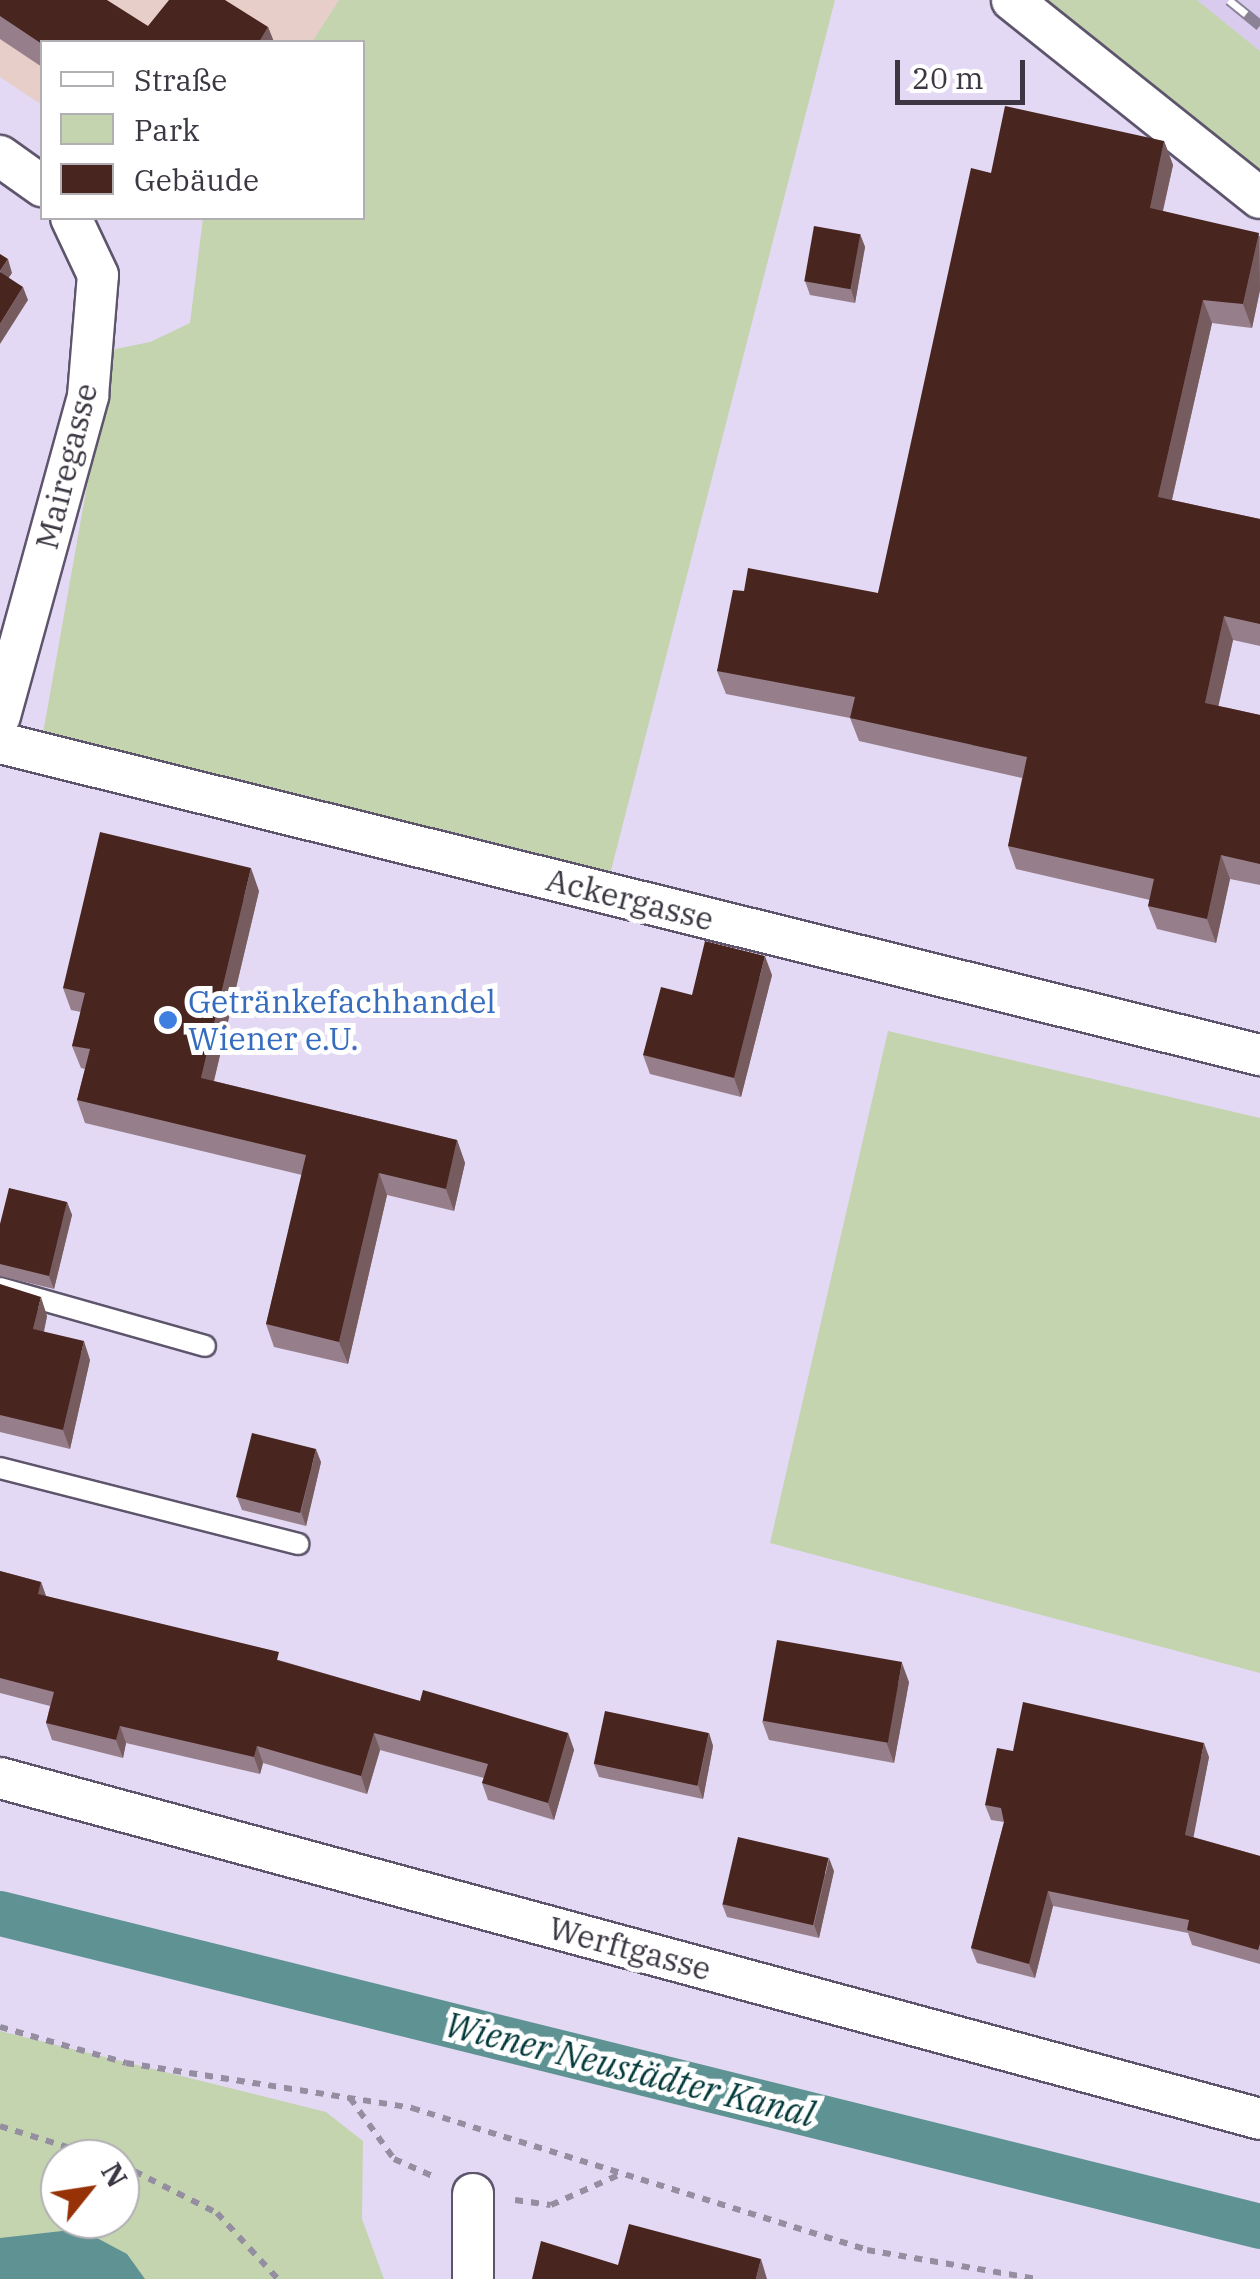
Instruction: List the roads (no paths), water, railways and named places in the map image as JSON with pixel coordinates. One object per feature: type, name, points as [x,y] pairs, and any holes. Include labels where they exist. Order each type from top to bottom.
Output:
[{"type":"street","points":[[1012,0],[1260,198]]},
{"type":"street","points":[[0,156],[40,185]]},
{"type":"street","name":"Mairegasse","points":[[0,716],[88,396],[98,275],[71,220]]},
{"type":"street","name":"Ackergasse","points":[[0,743],[1260,1055]]},
{"type":"street","name":"Werftgasse","points":[[0,1778],[1260,2119]]},
{"type":"street","points":[[472,2279],[473,2194]]},
{"type":"lane","points":[[0,1288],[205,1346]]},
{"type":"lane","points":[[0,1468],[298,1544]]},
{"type":"waterway","name":"Wiener Neustädter Kanal","points":[[0,1913],[1260,2226]]},
{"type":"railway","points":[[1229,0],[1260,25]]},
{"type":"place","name":"Getränkefachhandel Wiener e.U.","points":[[168,1020]]}]
